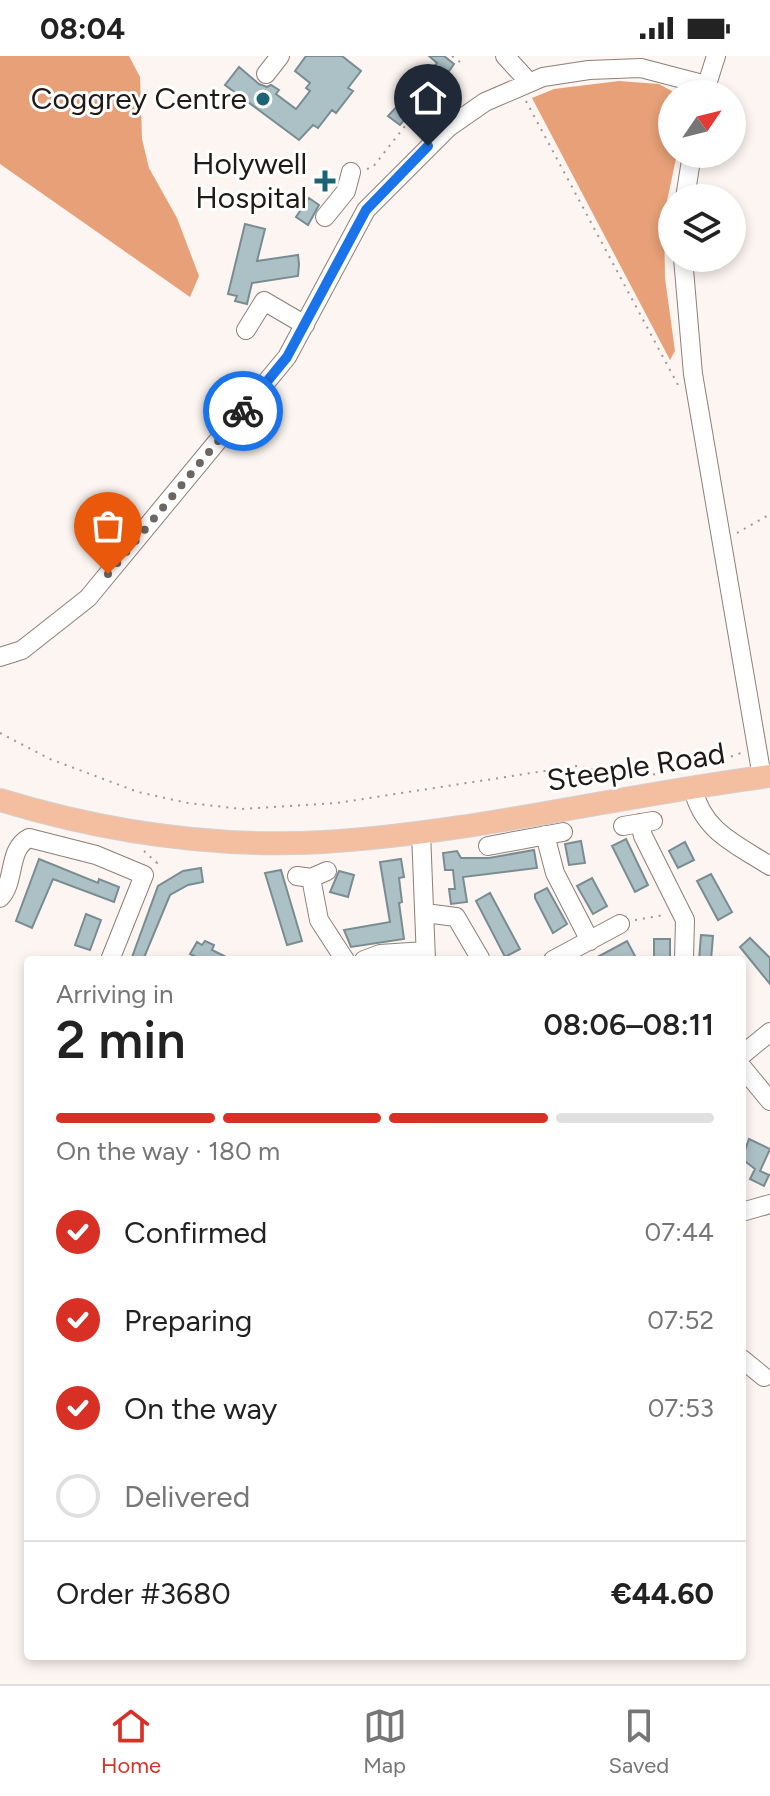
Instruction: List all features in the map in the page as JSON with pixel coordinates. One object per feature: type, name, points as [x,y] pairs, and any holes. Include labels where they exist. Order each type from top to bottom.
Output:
[{"type":"main road","name":"Steeple Road","points":[[0,800],[63,819],[131,832],[202,840],[323,842],[421,832],[766,777]]},
{"type":"street","points":[[266,74],[280,56]]},
{"type":"street","points":[[505,56],[523,84]]},
{"type":"street","points":[[708,80],[716,56]]},
{"type":"street","points":[[0,657],[22,650],[80,604],[287,357],[360,222],[405,168],[449,127],[485,102],[523,84],[589,70],[641,68],[676,80]]},
{"type":"street","points":[[351,172],[346,191],[329,211],[360,222]]},
{"type":"street","name":"Steeple Road","points":[[684,272],[696,396],[766,777]]},
{"type":"street","points":[[246,330],[264,301],[305,325]]},
{"type":"street","points":[[693,788],[697,809],[709,824],[770,866]]},
{"type":"street","points":[[639,823],[680,909],[687,930],[684,956]]},
{"type":"street","points":[[375,956],[425,955],[421,832]]},
{"type":"street","points":[[488,846],[554,834],[555,873],[590,941]]},
{"type":"street","points":[[0,898],[7,890],[18,848],[29,838],[96,855],[144,875],[112,956]]},
{"type":"street","points":[[311,875],[319,920],[342,956]]},
{"type":"street","points":[[425,913],[456,917],[479,956]]},
{"type":"street","points":[[561,956],[620,924]]},
{"type":"street","points":[[746,1052],[770,1032]]},
{"type":"street","points":[[746,1072],[770,1101]]},
{"type":"street","points":[[746,1211],[770,1204]]},
{"type":"street","points":[[746,1363],[764,1380]]},
{"type":"path","points":[[452,56],[460,62]]},
{"type":"path","points":[[523,84],[678,385],[687,396],[696,396]]},
{"type":"path","points":[[424,103],[442,87]]},
{"type":"path","points":[[351,172],[373,167],[405,126]]},
{"type":"path","points":[[721,537],[748,529],[770,514]]},
{"type":"path","points":[[0,733],[50,759],[138,792],[188,803],[242,809],[337,803],[577,766],[632,779],[731,757],[742,753],[745,744]]},
{"type":"path","points":[[131,832],[133,843],[157,863],[144,875]]},
{"type":"path","points":[[620,924],[680,909]]},
{"type":"shaded area","points":[[0,56],[129,56],[140,77],[142,139],[149,168],[177,218],[199,276],[190,297],[0,164]]},
{"type":"shaded area","points":[[619,81],[658,84],[658,168],[674,168],[671,184],[658,184],[658,272],[665,272],[675,351],[670,360],[532,98],[554,89]]},
{"type":"building","points":[[306,56],[342,56],[361,71],[348,88],[353,91],[336,113],[332,110],[318,128],[313,125],[299,140],[225,85],[239,67],[259,84],[271,85],[279,90],[276,94],[296,109],[310,91],[306,88],[310,83],[295,71]]},
{"type":"building","points":[[429,56],[444,56],[454,64],[400,125],[388,116],[437,63]]},
{"type":"building","points":[[309,198],[319,205],[308,225],[296,217]]},
{"type":"building","points":[[245,224],[265,229],[257,261],[298,255],[299,264],[298,276],[252,283],[247,304],[235,301],[237,296],[228,294]]},
{"type":"building","points":[[626,839],[648,885],[635,892],[612,846]]},
{"type":"building","points":[[581,841],[585,863],[569,865],[565,844]]},
{"type":"building","points":[[685,842],[694,860],[678,868],[669,851]]},
{"type":"building","points":[[534,850],[537,868],[463,877],[467,902],[451,904],[449,889],[455,889],[453,870],[445,870],[443,853],[457,851],[461,858],[489,858]]},
{"type":"building","points":[[39,859],[98,883],[99,879],[119,887],[114,902],[53,879],[32,928],[16,921]]},
{"type":"building","points":[[401,859],[404,877],[399,878],[402,902],[399,903],[404,939],[351,947],[344,930],[390,922],[380,862]]},
{"type":"building","points":[[201,868],[203,882],[188,885],[170,895],[145,956],[132,956],[158,886],[183,871]]},
{"type":"building","points":[[281,870],[302,941],[287,945],[265,873]]},
{"type":"building","points":[[339,871],[354,875],[348,897],[330,892]]},
{"type":"building","points":[[711,874],[732,912],[718,920],[697,881]]},
{"type":"building","points":[[592,878],[607,906],[593,914],[577,886]]},
{"type":"building","points":[[547,888],[567,924],[553,933],[535,898],[535,894]]},
{"type":"building","points":[[490,893],[520,949],[504,956],[476,901]]},
{"type":"building","points":[[86,914],[101,920],[90,950],[75,945]]},
{"type":"building","points":[[701,935],[713,936],[711,956],[699,956]]},
{"type":"building","points":[[750,938],[770,958],[770,984],[740,947]]},
{"type":"building","points":[[654,939],[670,939],[670,956],[654,956]]},
{"type":"building","points":[[205,941],[214,945],[212,950],[224,956],[190,954],[197,942],[202,945]]},
{"type":"building","points":[[627,941],[635,956],[599,956]]},
{"type":"building","points":[[749,1139],[770,1149],[760,1171],[769,1175],[764,1186],[750,1179],[755,1169],[746,1162]]},
{"type":"way so far","points":[[108,574],[243,411]]},
{"type":"place","name":"Coggrey Centre","points":[[263,99]]},
{"type":"place","name":"Holywell Hospital","points":[[325,181]]},
{"type":"route","points":[[243,411],[287,357],[366,210],[428,146]]}]
